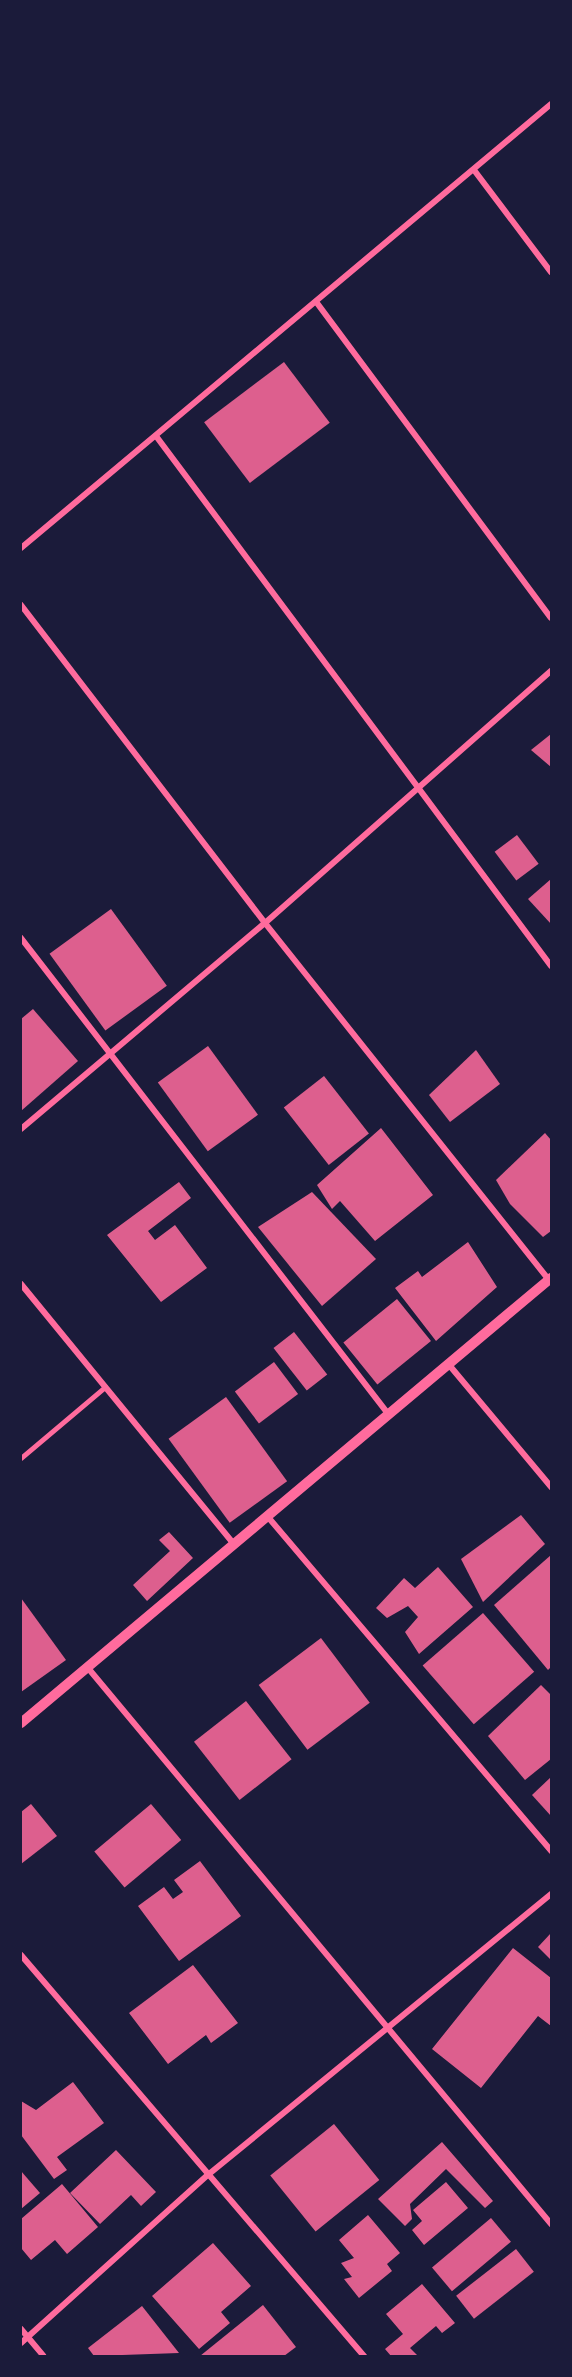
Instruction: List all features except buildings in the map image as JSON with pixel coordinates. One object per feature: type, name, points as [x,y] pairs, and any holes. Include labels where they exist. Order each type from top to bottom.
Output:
[{"type":"street","points":[[21,548],[317,303],[551,104]]},
{"type":"street","points":[[474,170],[551,272]]},
{"type":"street","points":[[317,303],[551,618]]},
{"type":"street","points":[[156,436],[551,966]]},
{"type":"street","points":[[21,605],[265,923],[550,1279],[450,1366],[268,1517],[233,1543],[88,1668],[21,1722]]},
{"type":"street","points":[[21,1129],[265,923],[551,671]]},
{"type":"street","points":[[21,938],[108,1055],[389,1416]]},
{"type":"street","points":[[21,1284],[233,1543]]},
{"type":"street","points":[[450,1366],[551,1487]]},
{"type":"street","points":[[268,1517],[551,1851]]},
{"type":"street","points":[[88,1668],[551,2224]]},
{"type":"street","points":[[21,2343],[208,2174],[551,1894]]},
{"type":"street","points":[[21,1955],[364,2356]]},
{"type":"street","points":[[21,2329],[44,2356]]},
{"type":"lane","points":[[21,1458],[105,1387]]}]
